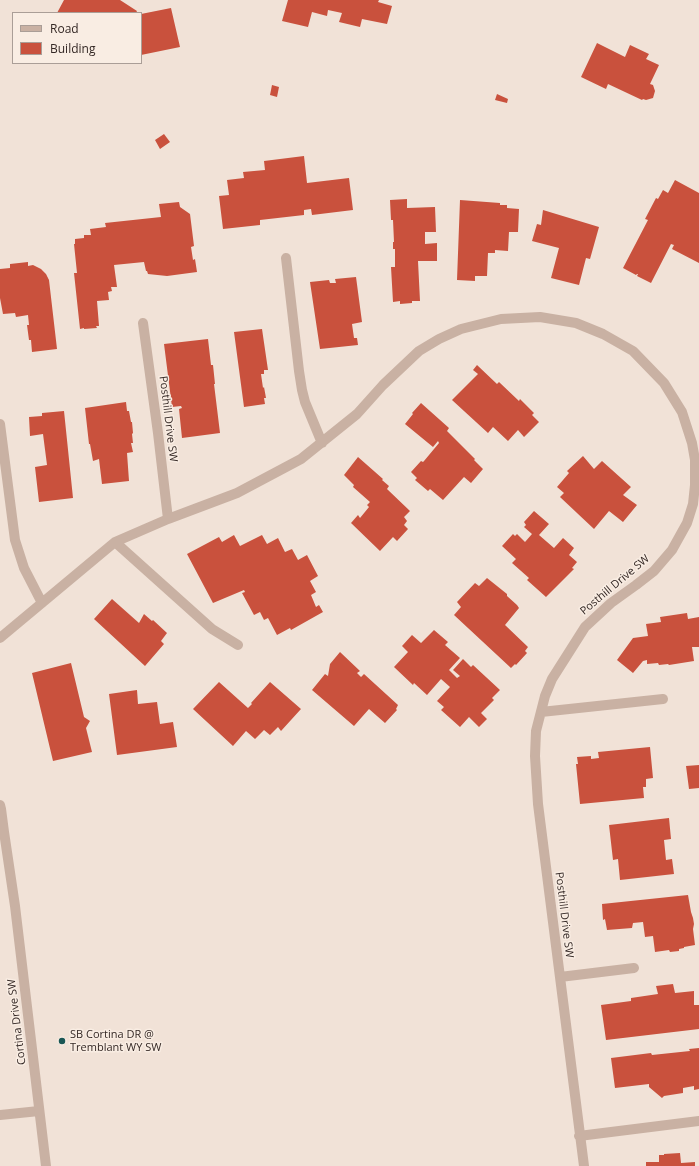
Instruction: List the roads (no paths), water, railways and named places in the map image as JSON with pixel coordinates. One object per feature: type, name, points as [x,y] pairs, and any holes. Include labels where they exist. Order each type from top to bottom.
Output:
[{"type":"street","points":[[286,258],[302,390],[305,402],[322,443]]},
{"type":"street","name":"Posthill Drive SW","points":[[0,638],[115,542],[168,519],[237,494],[301,459],[357,414],[383,385],[419,351],[460,329],[501,319],[540,317],[576,323],[603,334],[633,351],[664,383],[682,412],[692,443],[695,460],[693,504],[687,523],[672,550],[654,571],[611,603],[585,627],[552,679],[545,696],[536,731],[535,756],[538,804],[584,1166]]},
{"type":"street","name":"Posthill Drive SW","points":[[143,323],[168,519]]},
{"type":"street","points":[[0,424],[15,540],[24,568],[42,603]]},
{"type":"street","points":[[115,542],[212,629],[238,645]]},
{"type":"street","points":[[541,712],[663,699]]},
{"type":"street","name":"Cortina Drive SW","points":[[0,805],[15,906],[46,1166]]},
{"type":"street","points":[[560,977],[634,968]]},
{"type":"street","points":[[0,1116],[39,1111]]},
{"type":"street","points":[[579,1136],[699,1121]]},
{"type":"place","name":"SB Cortina DR @ Tremblant WY SW","points":[[62,1041]]}]
